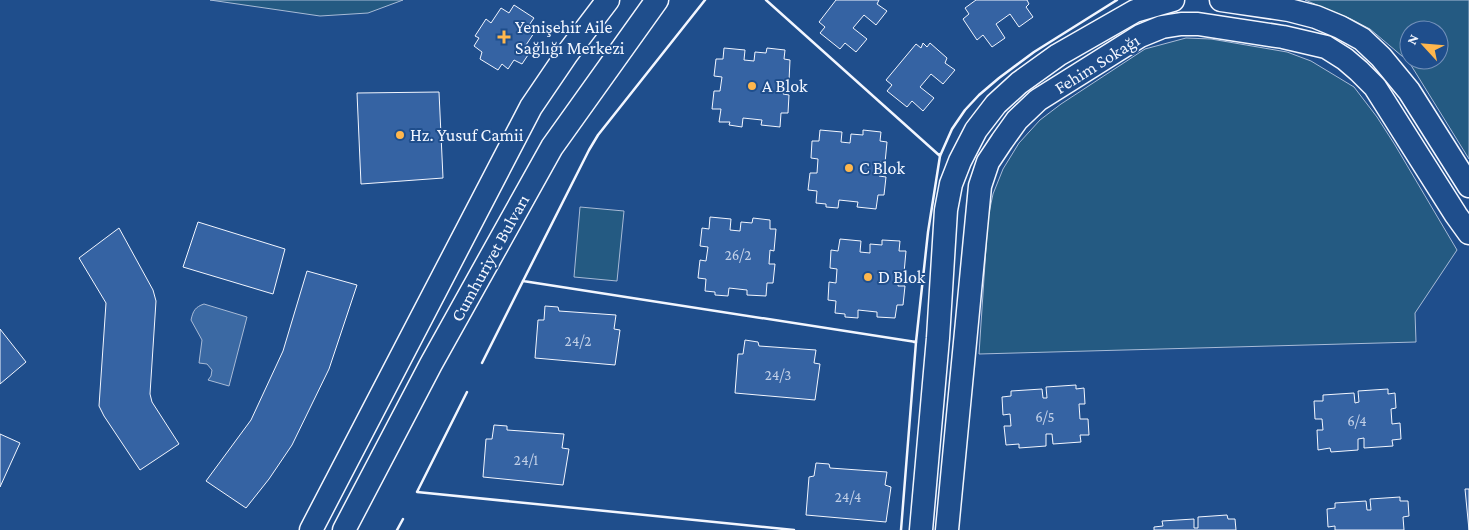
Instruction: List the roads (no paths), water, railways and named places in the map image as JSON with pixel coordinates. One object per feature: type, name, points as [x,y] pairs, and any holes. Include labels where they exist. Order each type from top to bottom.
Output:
[{"type":"street","name":"Cumhuriyet Bulvarı","points":[[311,530],[531,107],[567,54],[608,0]]},
{"type":"street","name":"Cumhuriyet Bulvarı","points":[[344,530],[431,364],[552,147],[657,0]]},
{"type":"street","name":"Fehim Sokağı","points":[[921,530],[938,338],[946,210],[951,184],[960,161],[976,130],[996,104],[1019,82],[1058,55],[1135,10],[1173,0]]},
{"type":"street","points":[[1221,0],[1289,10],[1316,17],[1362,39],[1382,57],[1409,91],[1469,186]]},
{"type":"street","name":"Fehim Sokağı","points":[[947,530],[980,186],[988,162],[1017,120],[1038,100],[1140,36],[1162,27],[1198,24],[1283,37],[1326,47],[1345,59],[1375,87],[1469,233]]},
{"type":"street","points":[[341,473],[369,482]]},
{"type":"street","points":[[924,489],[950,490]]},
{"type":"place","name":"Yenişehir Aile Sağlığı Merkezi","points":[[504,37]]},
{"type":"place","name":"A Blok","points":[[752,86]]},
{"type":"place","name":"Hz. Yusuf Camii","points":[[400,135]]},
{"type":"place","name":"C Blok","points":[[849,168]]},
{"type":"place","name":"D Blok","points":[[868,277]]}]
